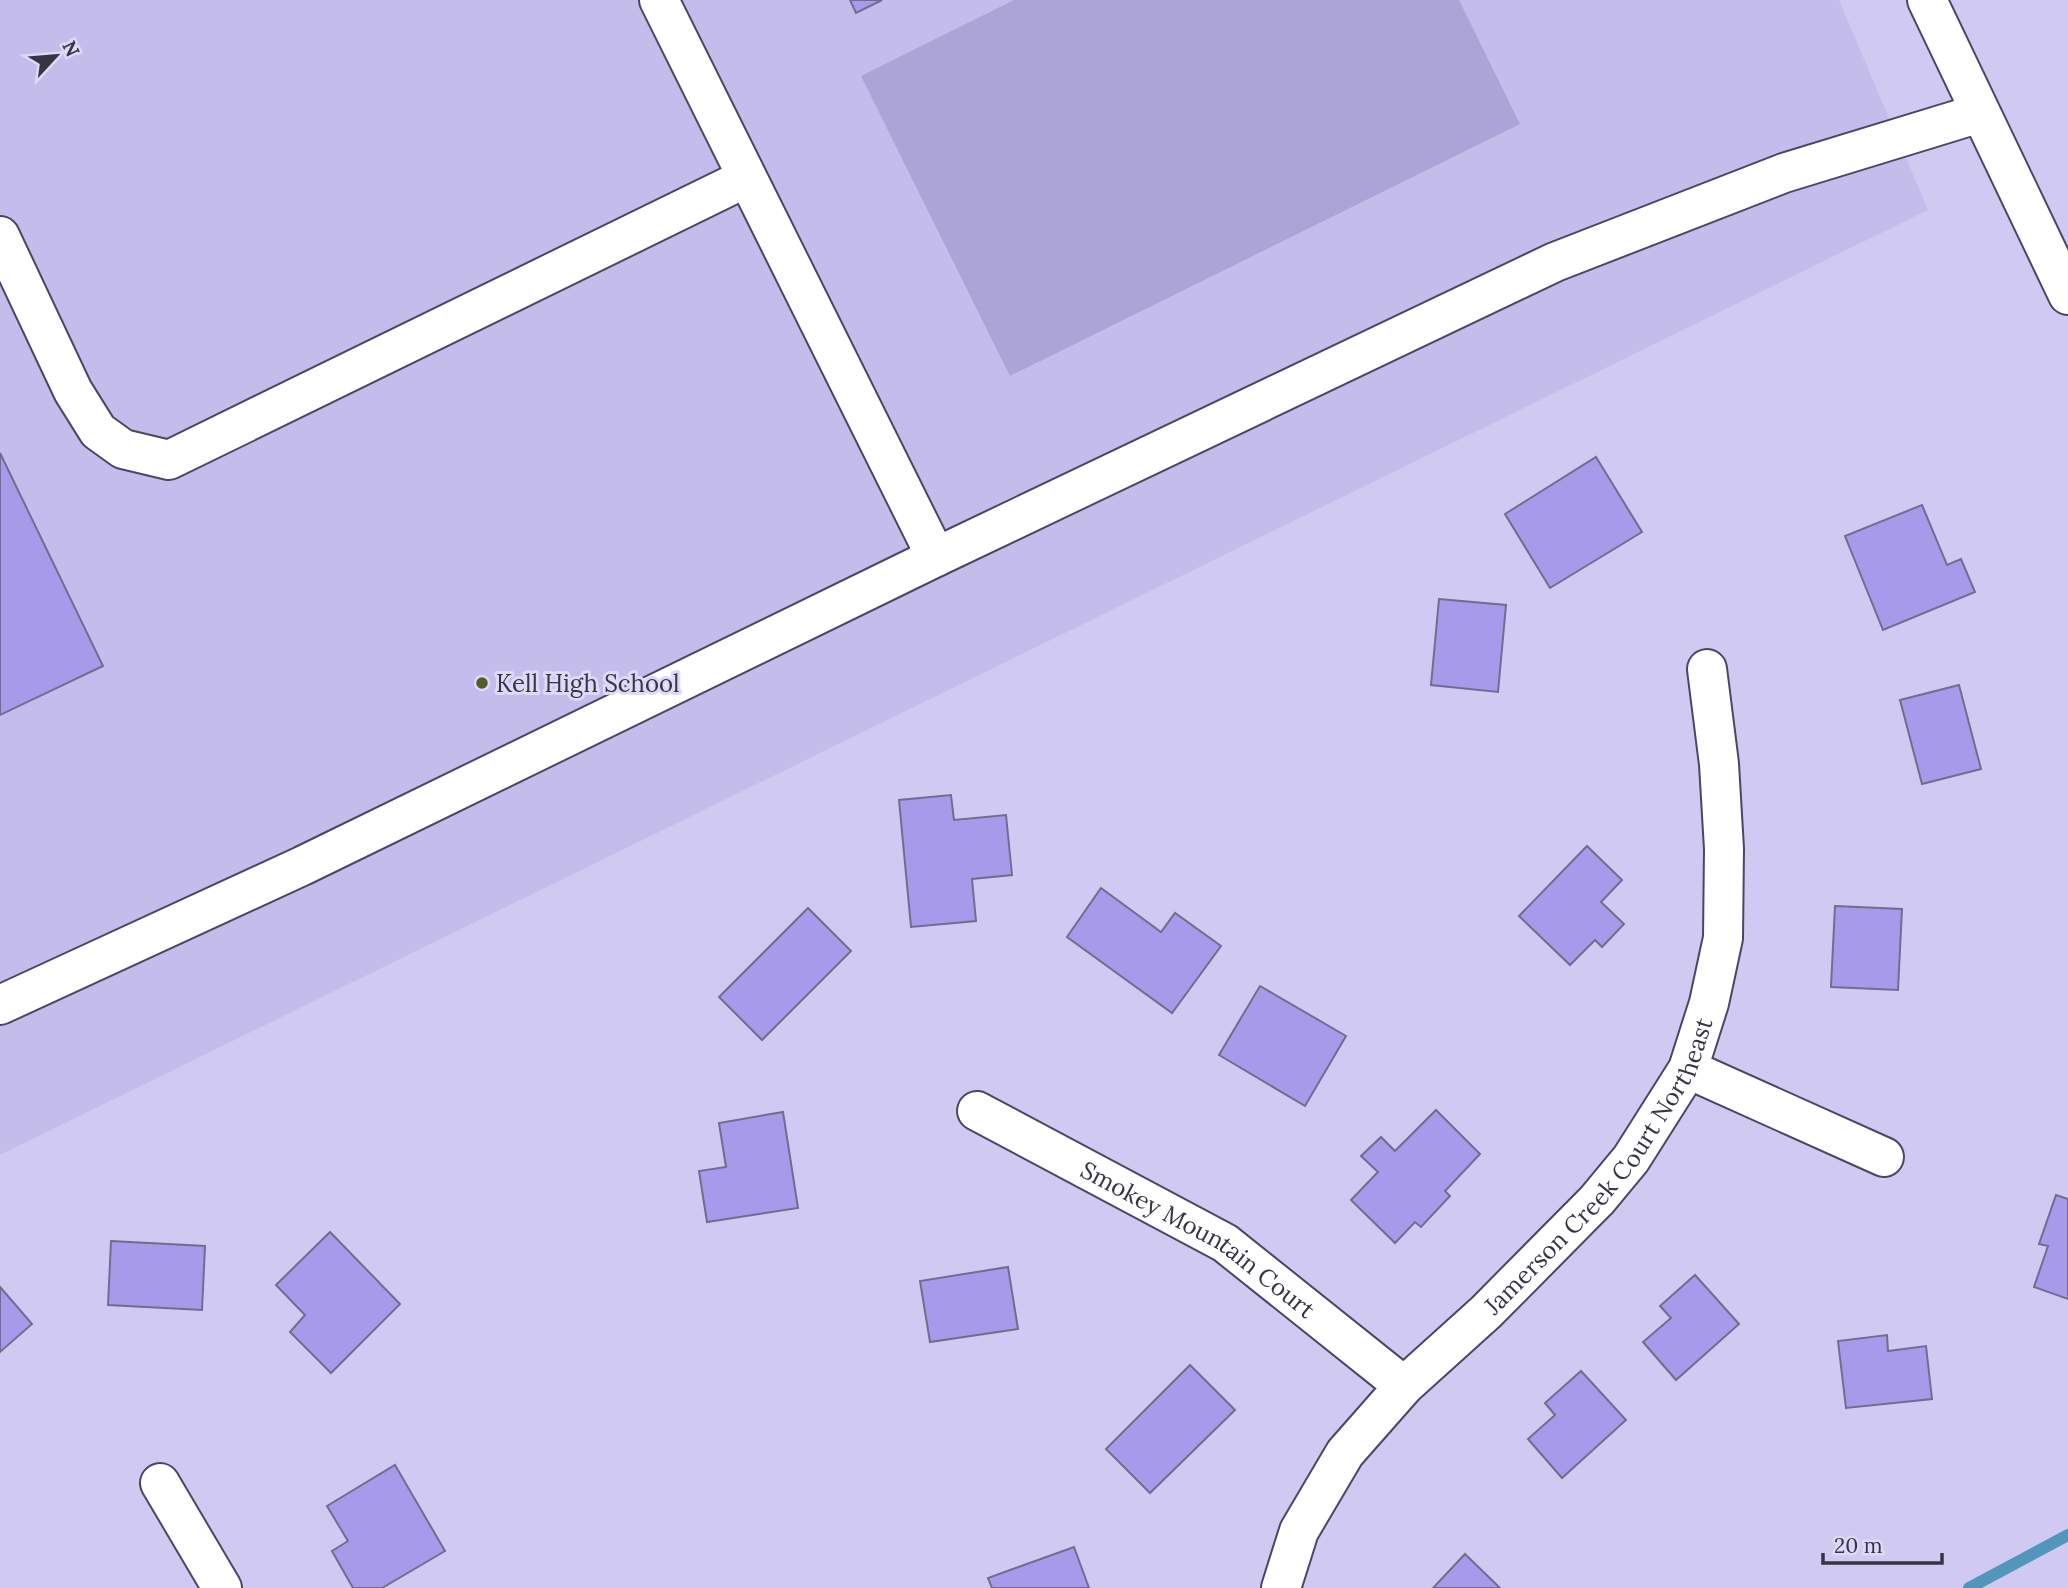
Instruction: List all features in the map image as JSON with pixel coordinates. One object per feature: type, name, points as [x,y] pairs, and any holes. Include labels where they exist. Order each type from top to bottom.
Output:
[{"type":"street","points":[[659,0],[936,557]]},
{"type":"street","points":[[1927,0],[2068,295]]},
{"type":"street","points":[[0,1005],[302,866],[936,557],[1555,262],[1784,173],[1980,113]]},
{"type":"street","points":[[0,236],[74,391],[98,431],[123,449],[169,460],[746,178]]},
{"type":"street","name":"Jamerson Creek Court Northeast","points":[[1282,1588],[1299,1531],[1345,1453],[1404,1386],[1486,1312],[1597,1200],[1631,1159],[1688,1069],[1709,1003],[1723,938],[1724,849],[1719,764],[1707,669]]},
{"type":"street","points":[[1688,1069],[1884,1157]]},
{"type":"street","name":"Smokey Mountain Court","points":[[977,1111],[1226,1243],[1404,1386]]},
{"type":"street","points":[[160,1483],[222,1588]]},
{"type":"shaded area","name":"Kell High School","points":[[0,0],[1839,0],[1928,210],[0,1155]]},
{"type":"shaded area","points":[[1014,0],[1459,0],[1520,124],[1010,376],[861,76]]},
{"type":"building","points":[[850,0],[882,0],[856,13]]},
{"type":"building","points":[[0,453],[103,666],[0,715]]},
{"type":"building","points":[[1596,457],[1642,532],[1550,588],[1505,514]]},
{"type":"building","points":[[1922,505],[1947,565],[1961,559],[1975,592],[1883,630],[1845,536]]},
{"type":"building","points":[[1439,599],[1506,605],[1498,692],[1431,685]]},
{"type":"building","points":[[1959,685],[1981,769],[1922,784],[1900,700]]},
{"type":"building","points":[[951,795],[954,820],[1006,815],[1012,875],[972,879],[976,921],[911,927],[899,800]]},
{"type":"building","points":[[1587,846],[1622,880],[1601,902],[1624,924],[1602,947],[1595,940],[1570,965],[1519,916]]},
{"type":"building","points":[[1101,888],[1161,932],[1175,913],[1221,946],[1172,1013],[1067,937]]},
{"type":"building","points":[[1835,906],[1902,909],[1898,990],[1831,987]]},
{"type":"building","points":[[808,908],[851,951],[762,1040],[719,997]]},
{"type":"building","points":[[1260,986],[1346,1036],[1305,1106],[1219,1055]]},
{"type":"building","points":[[1436,1110],[1480,1154],[1445,1191],[1450,1196],[1421,1227],[1415,1222],[1395,1243],[1351,1200],[1378,1172],[1361,1156],[1381,1137],[1395,1151]]},
{"type":"building","points":[[783,1112],[798,1208],[707,1222],[699,1171],[726,1167],[719,1123]]},
{"type":"building","points":[[2056,1195],[2068,1199],[2068,1299],[2034,1287],[2048,1246],[2039,1244]]},
{"type":"building","points":[[330,1232],[400,1304],[331,1373],[290,1332],[305,1315],[276,1285]]},
{"type":"building","points":[[111,1241],[205,1246],[202,1310],[108,1305]]},
{"type":"building","points":[[1008,1267],[1018,1329],[930,1342],[920,1281]]},
{"type":"building","points":[[1695,1275],[1739,1324],[1676,1380],[1643,1342],[1671,1318],[1660,1306]]},
{"type":"building","points":[[0,1287],[32,1324],[0,1352]]},
{"type":"building","points":[[1887,1335],[1888,1351],[1926,1346],[1932,1399],[1846,1408],[1838,1341]]},
{"type":"building","points":[[1190,1365],[1235,1410],[1150,1493],[1106,1449]]},
{"type":"building","points":[[1581,1371],[1626,1420],[1562,1478],[1528,1439],[1555,1415],[1545,1403]]},
{"type":"building","points":[[395,1465],[445,1551],[382,1588],[353,1588],[332,1551],[348,1541],[327,1506]]},
{"type":"building","points":[[1074,1547],[1089,1588],[992,1588],[988,1578]]},
{"type":"building","points":[[1465,1554],[1500,1588],[1433,1588]]},
{"type":"waterway","points":[[1969,1588],[2068,1535]]},
{"type":"place","name":"Kell High School","points":[[482,683]]}]
